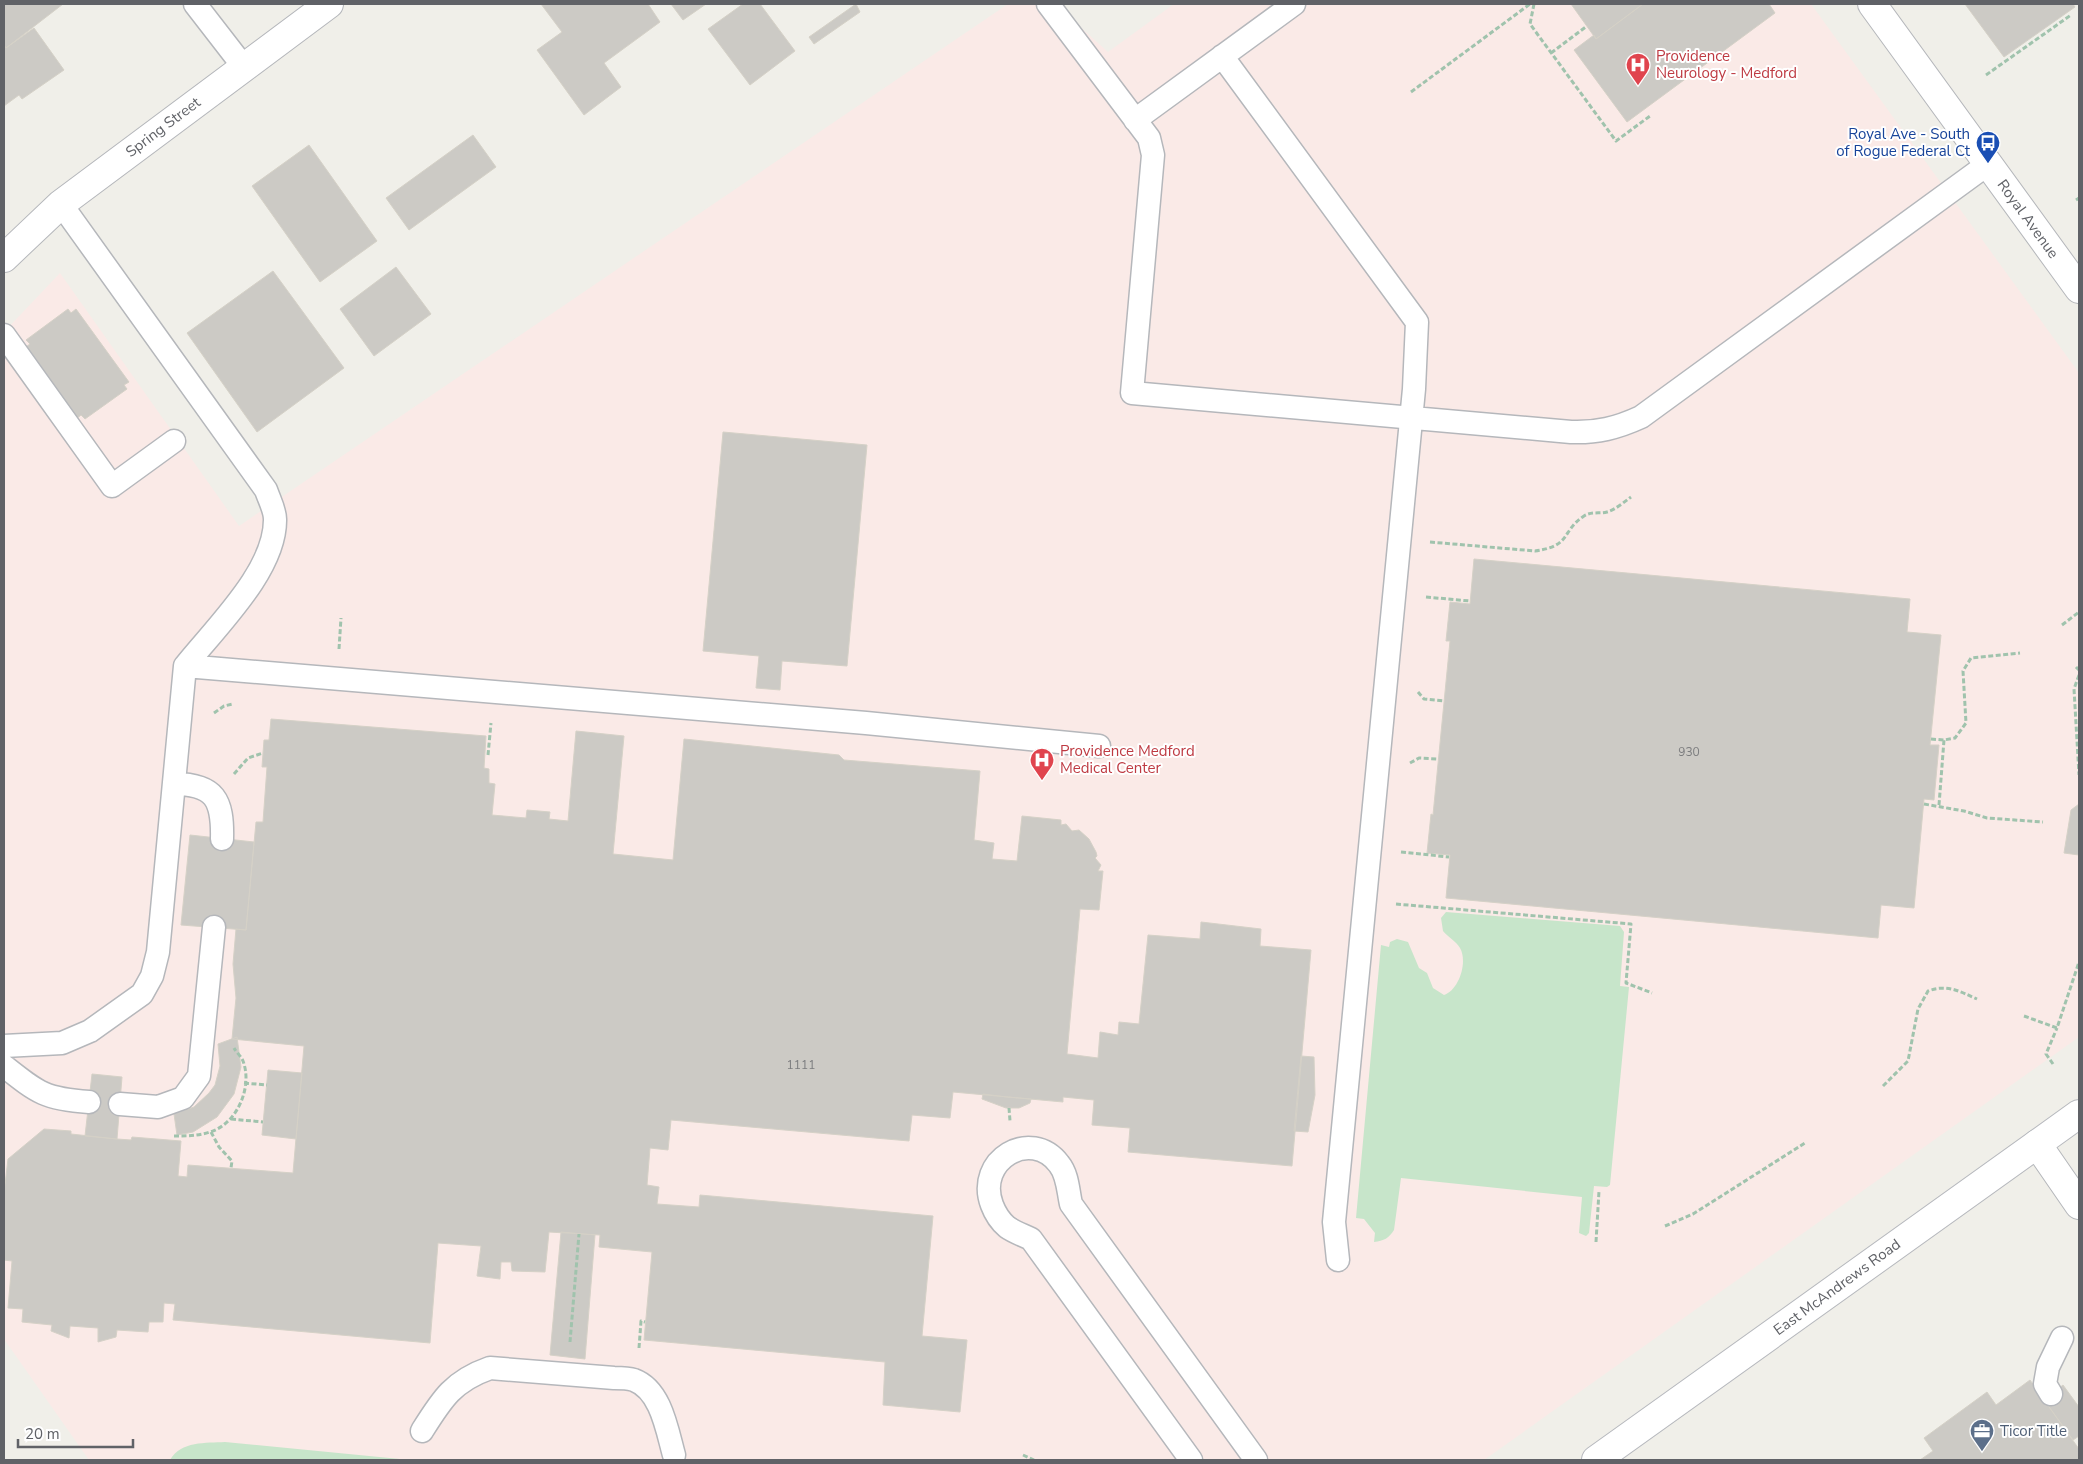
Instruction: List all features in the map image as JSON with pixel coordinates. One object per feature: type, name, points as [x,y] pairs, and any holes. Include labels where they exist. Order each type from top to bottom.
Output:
[{"type":"street","name":"Spring Street","points":[[4,256],[61,204],[243,66],[329,4]]},
{"type":"street","name":"Royal Avenue","points":[[1872,4],[2079,289]]},
{"type":"street","name":"East McAndrews Road","points":[[1596,1460],[2079,1114]]},
{"type":"street","points":[[2037,1144],[2079,1205]]},
{"type":"lane","points":[[195,4],[243,66]]},
{"type":"lane","points":[[1048,4],[1149,138],[1154,155],[1132,393],[1571,432],[1595,433],[1620,427],[1641,417],[1988,164]]},
{"type":"lane","points":[[1135,120],[1294,4]]},
{"type":"lane","points":[[1222,56],[1417,322],[1418,339],[1411,418],[1334,1222],[1338,1260]]},
{"type":"lane","points":[[4,1046],[62,1043],[90,1031],[142,994],[152,976],[158,952],[185,666],[255,580],[273,544],[276,517],[266,490],[61,204]]},
{"type":"lane","points":[[4,335],[112,486],[174,441]]},
{"type":"lane","points":[[185,666],[866,723],[1100,746]]},
{"type":"lane","points":[[174,784],[196,784],[213,795],[223,816],[222,838]]},
{"type":"lane","points":[[120,1104],[158,1107],[183,1098],[199,1076],[214,927]]},
{"type":"lane","points":[[4,1066],[33,1090],[58,1100],[89,1102]]},
{"type":"lane","points":[[1191,1460],[1030,1239],[1006,1226],[995,1214],[990,1199],[989,1182],[992,1169],[1002,1157],[1019,1150],[1032,1148],[1048,1154],[1059,1164],[1065,1175],[1071,1204],[1256,1460]]},
{"type":"lane","points":[[2051,1394],[2045,1384],[2048,1367],[2062,1338]]},
{"type":"lane","points":[[422,1431],[441,1399],[456,1384],[490,1368],[614,1378],[633,1380],[650,1393],[664,1419],[674,1455]]},
{"type":"path","points":[[1411,92],[1530,4]]},
{"type":"path","points":[[1534,4],[1530,24],[1616,141],[1650,116]]},
{"type":"path","points":[[1986,76],[2071,15]]},
{"type":"path","points":[[1551,53],[1587,26]]},
{"type":"path","points":[[1427,542],[1535,551],[1545,550],[1563,542],[1577,521],[1586,515],[1594,512],[1608,512],[1631,497]]},
{"type":"path","points":[[1422,597],[1470,601]]},
{"type":"path","points":[[2062,625],[2079,612]]},
{"type":"path","points":[[339,649],[341,618]]},
{"type":"path","points":[[1931,739],[1944,740],[1955,738],[1966,722],[1963,671],[1971,658],[2020,653]]},
{"type":"path","points":[[2076,667],[2079,670]]},
{"type":"path","points":[[2079,675],[2074,689],[2079,775]]},
{"type":"path","points":[[211,716],[224,706],[240,702]]},
{"type":"path","points":[[488,755],[492,716]]},
{"type":"path","points":[[1939,805],[1944,740]]},
{"type":"path","points":[[232,775],[248,758],[263,753]]},
{"type":"path","points":[[227,770],[238,780]]},
{"type":"path","points":[[1924,804],[1939,805],[1987,818],[2043,822]]},
{"type":"path","points":[[1398,852],[1449,857]]},
{"type":"path","points":[[1393,904],[1631,924],[1626,983],[1652,993]]},
{"type":"path","points":[[2053,1064],[2046,1054],[2057,1028],[2079,962]]},
{"type":"path","points":[[1882,1086],[1908,1061],[1918,1010],[1928,991],[1939,987],[1950,987],[1977,999]]},
{"type":"path","points":[[2024,1016],[2057,1028]]},
{"type":"path","points":[[244,1083],[267,1085]]},
{"type":"path","points":[[231,1119],[263,1122]]},
{"type":"path","points":[[211,1132],[220,1147],[232,1161],[231,1168]]},
{"type":"path","points":[[1665,1226],[1693,1214],[1805,1143]]},
{"type":"path","points":[[1596,1242],[1599,1191]]},
{"type":"path","points":[[570,1342],[579,1234]]},
{"type":"path","points":[[638,1351],[641,1321],[645,1322]]},
{"type":"path","points":[[1023,1455],[1034,1460]]},
{"type":"shaded area","name":"Providence Medford Medical Center","points":[[1008,4],[1055,4],[1108,52],[1174,4],[1811,4],[2079,373],[2079,1037],[1484,1460],[89,1460],[4,1339],[4,332],[60,273],[239,526]]},
{"type":"green space","points":[[1446,912],[1620,926],[1624,932],[1620,986],[1629,987],[1610,1185],[1607,1187],[1594,1186],[1589,1233],[1586,1236],[1579,1233],[1582,1197],[1401,1178],[1394,1230],[1388,1237],[1374,1242],[1375,1233],[1364,1219],[1356,1218],[1381,945],[1389,947],[1390,942],[1397,939],[1408,942],[1419,968],[1427,973],[1433,988],[1444,995],[1454,988],[1458,982],[1463,961],[1460,948],[1443,931],[1441,918]]},
{"type":"green space","points":[[225,1442],[410,1460],[170,1460],[187,1446]]},
{"type":"building","points":[[4,4],[63,4],[6,48],[4,45]]},
{"type":"building","points":[[541,4],[648,4],[660,22],[604,63],[621,87],[584,115],[537,50],[562,32]]},
{"type":"building","points":[[671,4],[706,4],[683,20]]},
{"type":"building","points":[[743,4],[760,4],[795,51],[750,85],[708,29]]},
{"type":"building","points":[[856,4],[860,12],[814,44],[809,37]]},
{"type":"building","points":[[1571,4],[1643,4],[1596,39]]},
{"type":"building","name":"Providence Neurology - Medford","points":[[1643,4],[1769,4],[1775,13],[1627,122],[1574,50],[1594,35],[1596,39]]},
{"type":"building","points":[[1965,4],[2073,4],[2075,7],[2004,57]]},
{"type":"building","points":[[34,28],[64,70],[22,99],[19,95],[4,106],[4,45],[6,48]]},
{"type":"building","points":[[473,135],[496,167],[409,230],[386,198]]},
{"type":"building","points":[[309,145],[377,241],[320,282],[252,186]]},
{"type":"building","points":[[396,267],[431,314],[374,356],[340,309]]},
{"type":"building","points":[[273,271],[344,368],[257,432],[187,333]]},
{"type":"building","points":[[68,309],[71,313],[76,309],[129,382],[124,385],[127,389],[85,419],[81,415],[75,420],[23,349],[30,344],[26,340]]},
{"type":"building","points":[[723,432],[867,445],[847,666],[782,661],[780,690],[756,688],[759,656],[703,651]]},
{"type":"building","points":[[1474,559],[1910,599],[1907,632],[1941,635],[1930,745],[1939,745],[1934,800],[1924,799],[1914,908],[1881,905],[1878,938],[1446,898],[1450,855],[1427,853],[1431,814],[1433,815],[1450,641],[1446,641],[1450,602],[1470,604]]},
{"type":"building","points":[[271,719],[486,736],[484,768],[489,769],[489,783],[495,784],[492,815],[526,818],[527,810],[550,812],[549,819],[568,821],[576,731],[624,736],[613,854],[673,860],[684,739],[839,755],[844,760],[980,771],[974,840],[994,843],[992,859],[1017,861],[1022,816],[1061,820],[1061,825],[1066,824],[1072,831],[1079,830],[1089,839],[1096,852],[1097,856],[1095,858],[1101,865],[1098,871],[1103,871],[1099,910],[1080,909],[1067,1054],[1098,1058],[1100,1032],[1118,1035],[1119,1022],[1139,1024],[1148,935],[1200,939],[1201,922],[1261,929],[1260,946],[1311,950],[1292,1166],[1128,1152],[1130,1128],[1092,1125],[1094,1100],[1063,1097],[1063,1102],[953,1092],[950,1118],[912,1115],[909,1141],[671,1120],[668,1150],[650,1148],[647,1185],[659,1187],[657,1204],[699,1207],[700,1195],[933,1216],[922,1336],[967,1340],[960,1412],[883,1405],[885,1362],[644,1340],[652,1252],[599,1247],[600,1235],[549,1232],[545,1272],[512,1271],[511,1262],[501,1262],[500,1279],[477,1276],[481,1246],[438,1243],[430,1343],[173,1320],[175,1304],[164,1303],[163,1322],[149,1322],[148,1332],[117,1330],[116,1337],[98,1342],[98,1328],[70,1326],[69,1338],[51,1331],[52,1325],[22,1322],[23,1309],[8,1308],[12,1261],[4,1260],[4,1193],[8,1159],[44,1129],[71,1131],[71,1134],[117,1139],[131,1140],[132,1137],[181,1141],[178,1176],[187,1177],[188,1165],[293,1173],[304,1046],[232,1039],[236,998],[233,964],[236,929],[246,930],[256,822],[263,822],[267,767],[262,767],[264,740],[269,740]]},
{"type":"building","points":[[2079,804],[2079,855],[2064,853],[2071,810]]},
{"type":"building","points":[[190,835],[254,842],[246,930],[181,925]]},
{"type":"building","points":[[237,1037],[241,1067],[234,1094],[217,1117],[193,1132],[177,1135],[174,1114],[194,1107],[209,1093],[215,1085],[220,1066],[218,1044]]},
{"type":"building","points":[[1301,1056],[1314,1057],[1315,1095],[1308,1132],[1294,1131]]},
{"type":"building","points":[[268,1070],[302,1073],[296,1139],[262,1135]]},
{"type":"building","points":[[92,1074],[122,1077],[117,1139],[85,1136]]},
{"type":"building","points":[[983,1094],[1031,1099],[1030,1103],[1019,1108],[1006,1108],[982,1099]]},
{"type":"building","points":[[561,1232],[595,1235],[585,1359],[550,1355]]},
{"type":"building","points":[[2030,1380],[2079,1449],[2079,1460],[1920,1460],[1933,1451],[1924,1438],[1987,1392],[1996,1405]]},
{"type":"building","points":[[2063,1385],[2079,1407],[2079,1436],[2073,1440],[2044,1400]]},
{"type":"place","name":"Providence Neurology - Medford","points":[[1638,86]]},
{"type":"place","name":"Royal Ave - South of Rogue Federal Ct","points":[[1988,164]]},
{"type":"place","name":"Providence Medford Medical Center","points":[[1042,781]]},
{"type":"place","name":"Ticor Title","points":[[1982,1452]]}]
